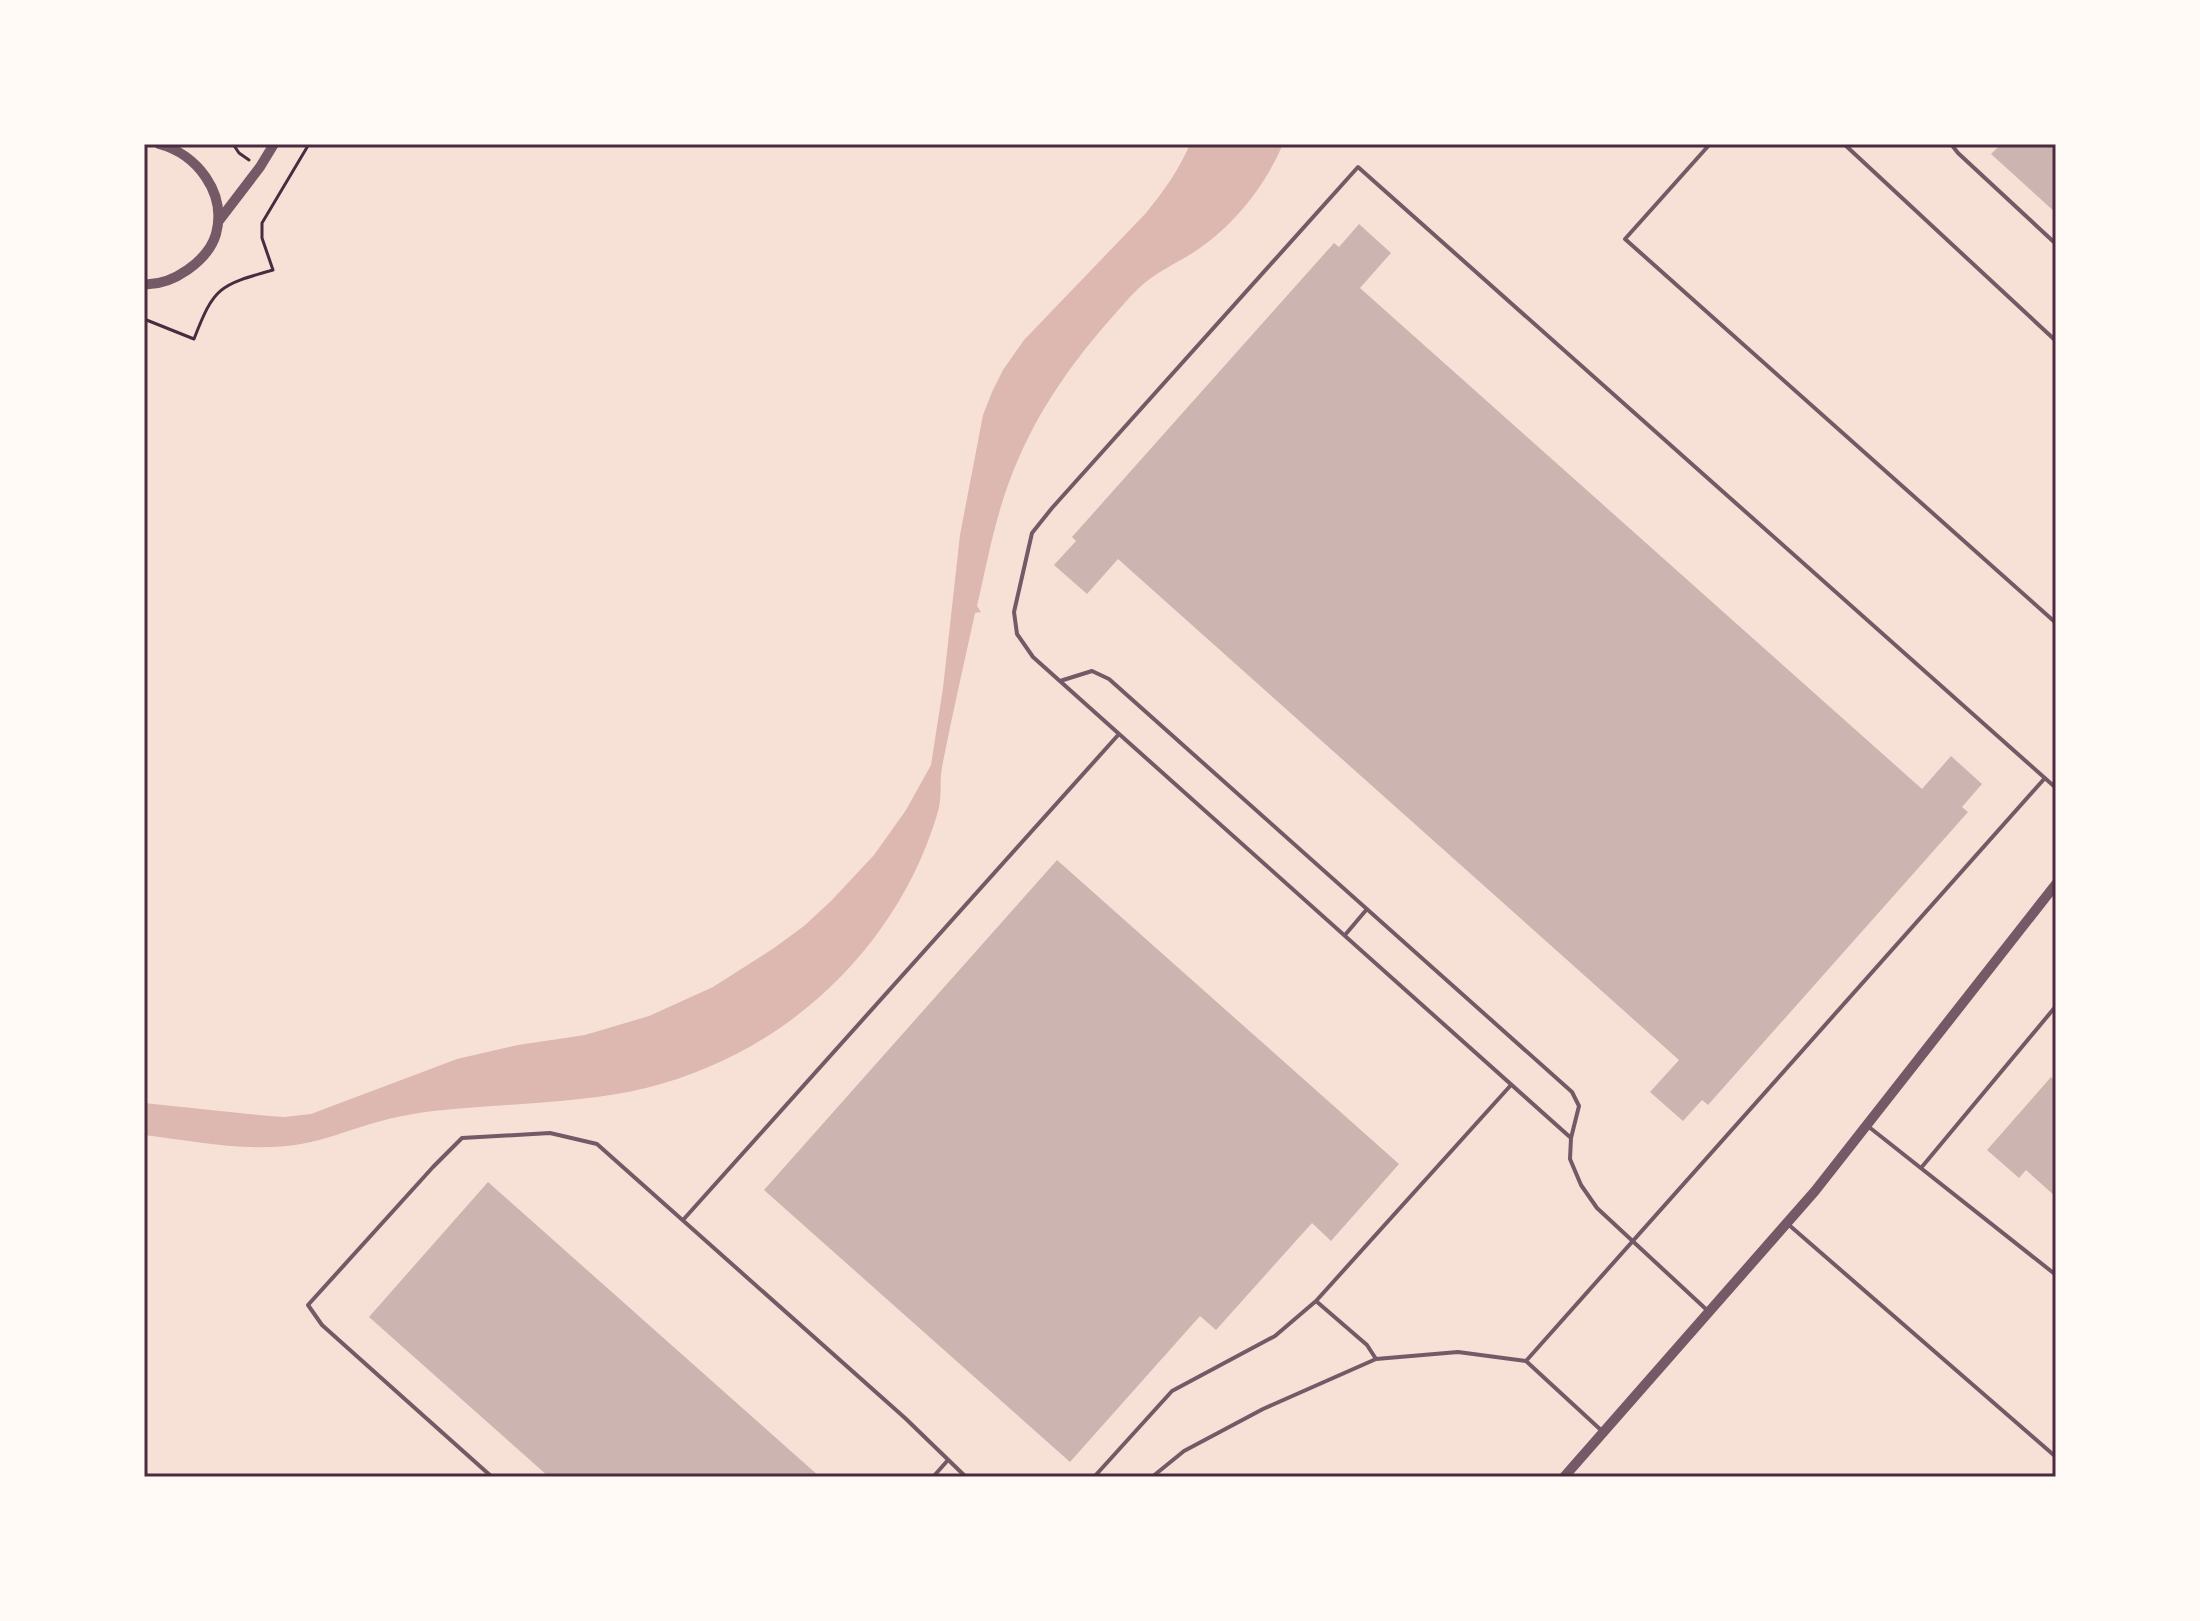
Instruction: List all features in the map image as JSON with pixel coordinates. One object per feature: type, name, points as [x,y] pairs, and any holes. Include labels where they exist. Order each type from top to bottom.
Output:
[{"type":"street","points":[[144,284],[172,279],[191,268],[216,236],[218,216],[215,198],[203,172],[183,153],[159,144]]},
{"type":"street","points":[[217,224],[274,144]]},
{"type":"street","points":[[1564,1477],[1787,1224],[2056,884]]},
{"type":"lane","points":[[1710,144],[1625,239],[2056,623]]},
{"type":"lane","points":[[1844,144],[2056,341]]},
{"type":"lane","points":[[1951,144],[2056,244]]},
{"type":"lane","points":[[1571,1138],[1033,657],[1017,634],[1014,612],[1032,533],[1358,167],[2056,788]]},
{"type":"lane","points":[[1060,681],[1092,671],[1109,679],[1572,1092],[1579,1106],[1571,1138],[1570,1159],[1581,1185],[1597,1208],[1710,1313]]},
{"type":"lane","points":[[682,1221],[1119,734]]},
{"type":"lane","points":[[1526,1361],[2045,778]]},
{"type":"lane","points":[[1344,935],[1367,909]]},
{"type":"lane","points":[[1921,1168],[2056,1006]]},
{"type":"lane","points":[[1094,1477],[1172,1391],[1275,1336],[1316,1301],[1511,1085]]},
{"type":"lane","points":[[1867,1126],[2056,1275]]},
{"type":"lane","points":[[492,1477],[322,1325],[308,1305],[462,1138],[550,1133],[597,1144],[905,1418],[966,1477]]},
{"type":"lane","points":[[1787,1224],[2056,1457]]},
{"type":"lane","points":[[1316,1301],[1367,1345],[1376,1359]]},
{"type":"lane","points":[[1152,1477],[1184,1451],[1263,1409],[1376,1359],[1458,1352],[1526,1361],[1604,1432]]},
{"type":"lane","points":[[933,1477],[948,1460]]},
{"type":"path","points":[[233,144],[249,160]]},
{"type":"path","points":[[144,319],[194,339],[215,294],[223,287],[273,270],[262,238],[262,223],[309,144]]},
{"type":"shaded area","points":[[1190,144],[1283,144],[1245,206],[1206,244],[1158,273],[1131,296],[1078,358],[1040,415],[1005,493],[992,541],[977,606],[981,612],[975,613],[946,748],[937,815],[918,864],[894,910],[863,952],[828,989],[788,1022],[744,1050],[696,1072],[623,1093],[422,1113],[380,1121],[310,1142],[281,1146],[222,1145],[144,1135],[144,1103],[284,1117],[311,1114],[457,1059],[518,1045],[585,1035],[649,1016],[713,987],[774,948],[831,901],[874,855],[906,810],[931,765],[960,535],[983,415],[992,392],[1024,340],[1146,213],[1181,163]]},
{"type":"building","points":[[2001,144],[2056,144],[2056,213],[1991,154]]},
{"type":"building","points":[[1359,224],[1391,253],[1360,288],[1922,789],[1951,756],[1982,784],[1962,807],[1968,812],[1708,1105],[1702,1100],[1683,1121],[1650,1092],[1679,1060],[1118,559],[1087,594],[1054,565],[1076,541],[1072,537],[1334,243],[1339,247]]},
{"type":"building","points":[[1057,860],[1399,1164],[1331,1241],[1312,1223],[1216,1330],[1200,1316],[1070,1462],[764,1190]]},
{"type":"building","points":[[2051,1077],[2056,1082],[2056,1197],[2026,1170],[2019,1178],[1987,1150]]},
{"type":"building","points":[[488,1182],[820,1477],[549,1477],[369,1317]]}]
